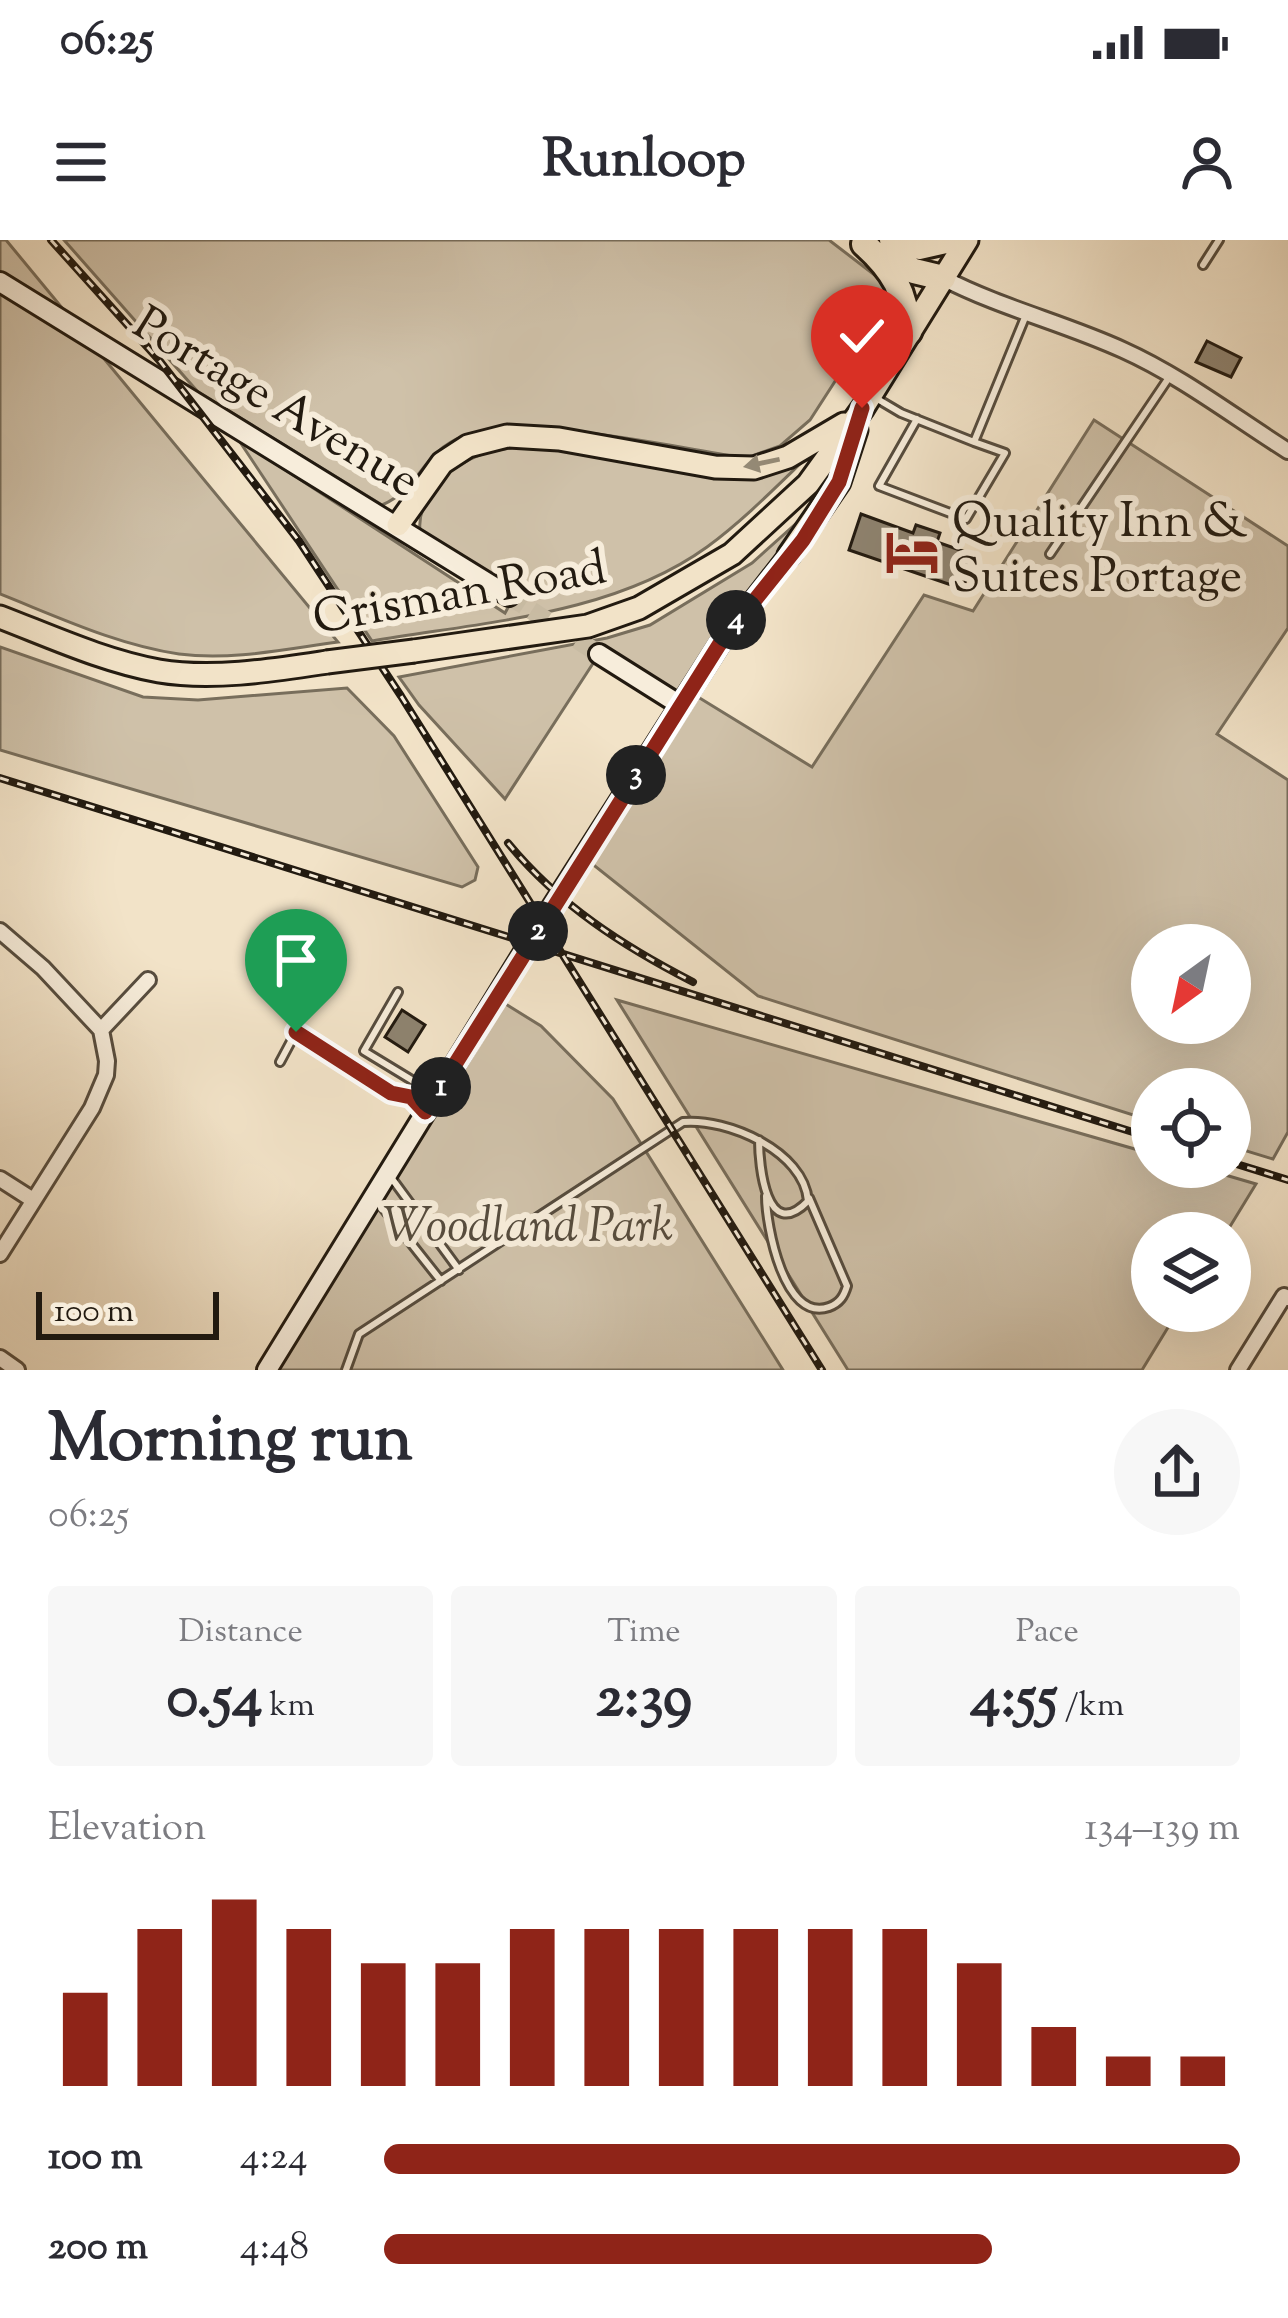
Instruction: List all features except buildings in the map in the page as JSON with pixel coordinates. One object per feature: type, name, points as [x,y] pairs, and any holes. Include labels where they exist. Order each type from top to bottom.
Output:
[{"type":"highway","points":[[875,241],[919,248],[950,240]]},
{"type":"highway","points":[[875,241],[943,278]]},
{"type":"highway","points":[[875,241],[900,285],[909,332]]},
{"type":"main road","points":[[789,555],[839,482],[867,401],[967,240]]},
{"type":"main road","points":[[398,525],[442,463],[468,446],[507,436],[559,439],[715,467],[754,468],[788,457],[834,432],[867,401]]},
{"type":"main road","name":"Crisman Road","points":[[0,617],[113,659],[163,672],[268,670],[588,626],[639,608],[732,554],[808,484],[867,401]]},
{"type":"street","points":[[943,278],[984,299],[1121,349],[1288,451]]},
{"type":"street","name":"Portage Avenue","points":[[0,282],[509,596]]},
{"type":"street","points":[[267,1370],[680,706],[738,617],[789,555]]},
{"type":"street","points":[[599,654],[680,706]]},
{"type":"street","points":[[0,932],[43,968],[101,1030],[107,1060],[102,1090],[0,1254]]},
{"type":"street","points":[[101,1030],[148,980]]},
{"type":"street","points":[[0,1179],[33,1200]]},
{"type":"street","points":[[1238,1370],[1286,1297]]},
{"type":"street","points":[[0,1358],[17,1370]]},
{"type":"lane","points":[[1203,265],[1219,240]]},
{"type":"lane","points":[[974,442],[1026,315]]},
{"type":"lane","points":[[1050,554],[1170,376]]},
{"type":"lane","points":[[867,401],[916,419],[974,442],[1005,453],[966,519],[879,486],[916,419]]},
{"type":"lane","points":[[398,992],[364,1051],[430,1104]]},
{"type":"lane","points":[[280,1062],[296,1032],[391,1093],[430,1104]]},
{"type":"lane","points":[[346,1370],[359,1334],[683,1122],[732,1128],[759,1140],[805,1186],[847,1286],[835,1305],[823,1309],[802,1302],[778,1263],[766,1224],[766,1195]]},
{"type":"lane","points":[[759,1140],[758,1176],[776,1207],[793,1213],[808,1201],[808,1195]]},
{"type":"lane","points":[[388,1173],[459,1270]]},
{"type":"lane","points":[[374,1196],[441,1282]]},
{"type":"green space","points":[[0,240],[6,240],[338,642],[238,655],[179,654],[110,637],[0,594]]},
{"type":"green space","points":[[64,240],[829,240],[885,283],[883,307],[810,420],[780,446],[746,458],[562,430],[491,430],[450,443],[405,489],[382,505],[198,392]]},
{"type":"green space","points":[[1094,420],[1288,546],[1288,628],[1217,734],[1288,780],[1288,1132],[1273,1159],[1251,1152],[1251,1068],[1131,1068],[1131,1114],[758,996],[591,863],[698,697],[812,767],[924,595],[973,611]]},
{"type":"green space","points":[[238,439],[505,613],[516,593],[420,530],[422,510],[432,492],[468,460],[499,450],[534,447],[725,477],[803,461],[707,547],[631,588],[546,612],[372,641]]},
{"type":"green space","points":[[810,511],[721,627],[679,694],[603,648],[505,799],[399,677],[607,638],[650,625],[752,563]]},
{"type":"green space","points":[[0,647],[143,697],[198,700],[347,688],[394,736],[478,867],[475,880],[462,887],[0,750]]},
{"type":"green space","points":[[617,1000],[1131,1148],[1131,1188],[1251,1188],[1251,1183],[1256,1184],[1239,1212],[1131,1212],[1131,1332],[1165,1332],[1142,1370],[848,1370]]},
{"type":"green space","name":"Woodland Park","points":[[504,1003],[541,1026],[613,1099],[783,1370],[271,1370]]},
{"type":"tunnel","points":[[509,596],[599,654]]},
{"type":"railway","points":[[51,240],[159,360],[299,541],[822,1370]]},
{"type":"railway","points":[[0,778],[1131,1131]]},
{"type":"railway","points":[[508,843],[593,922],[693,982]]},
{"type":"railway","points":[[1251,1169],[1288,1180]]},
{"type":"place","name":"Quality Inn & Suites Portage","points":[[912,552]]},
{"type":"route","points":[[296,1032],[391,1093],[411,1097],[425,1112],[719,645],[803,540],[839,482],[862,408]]}]
